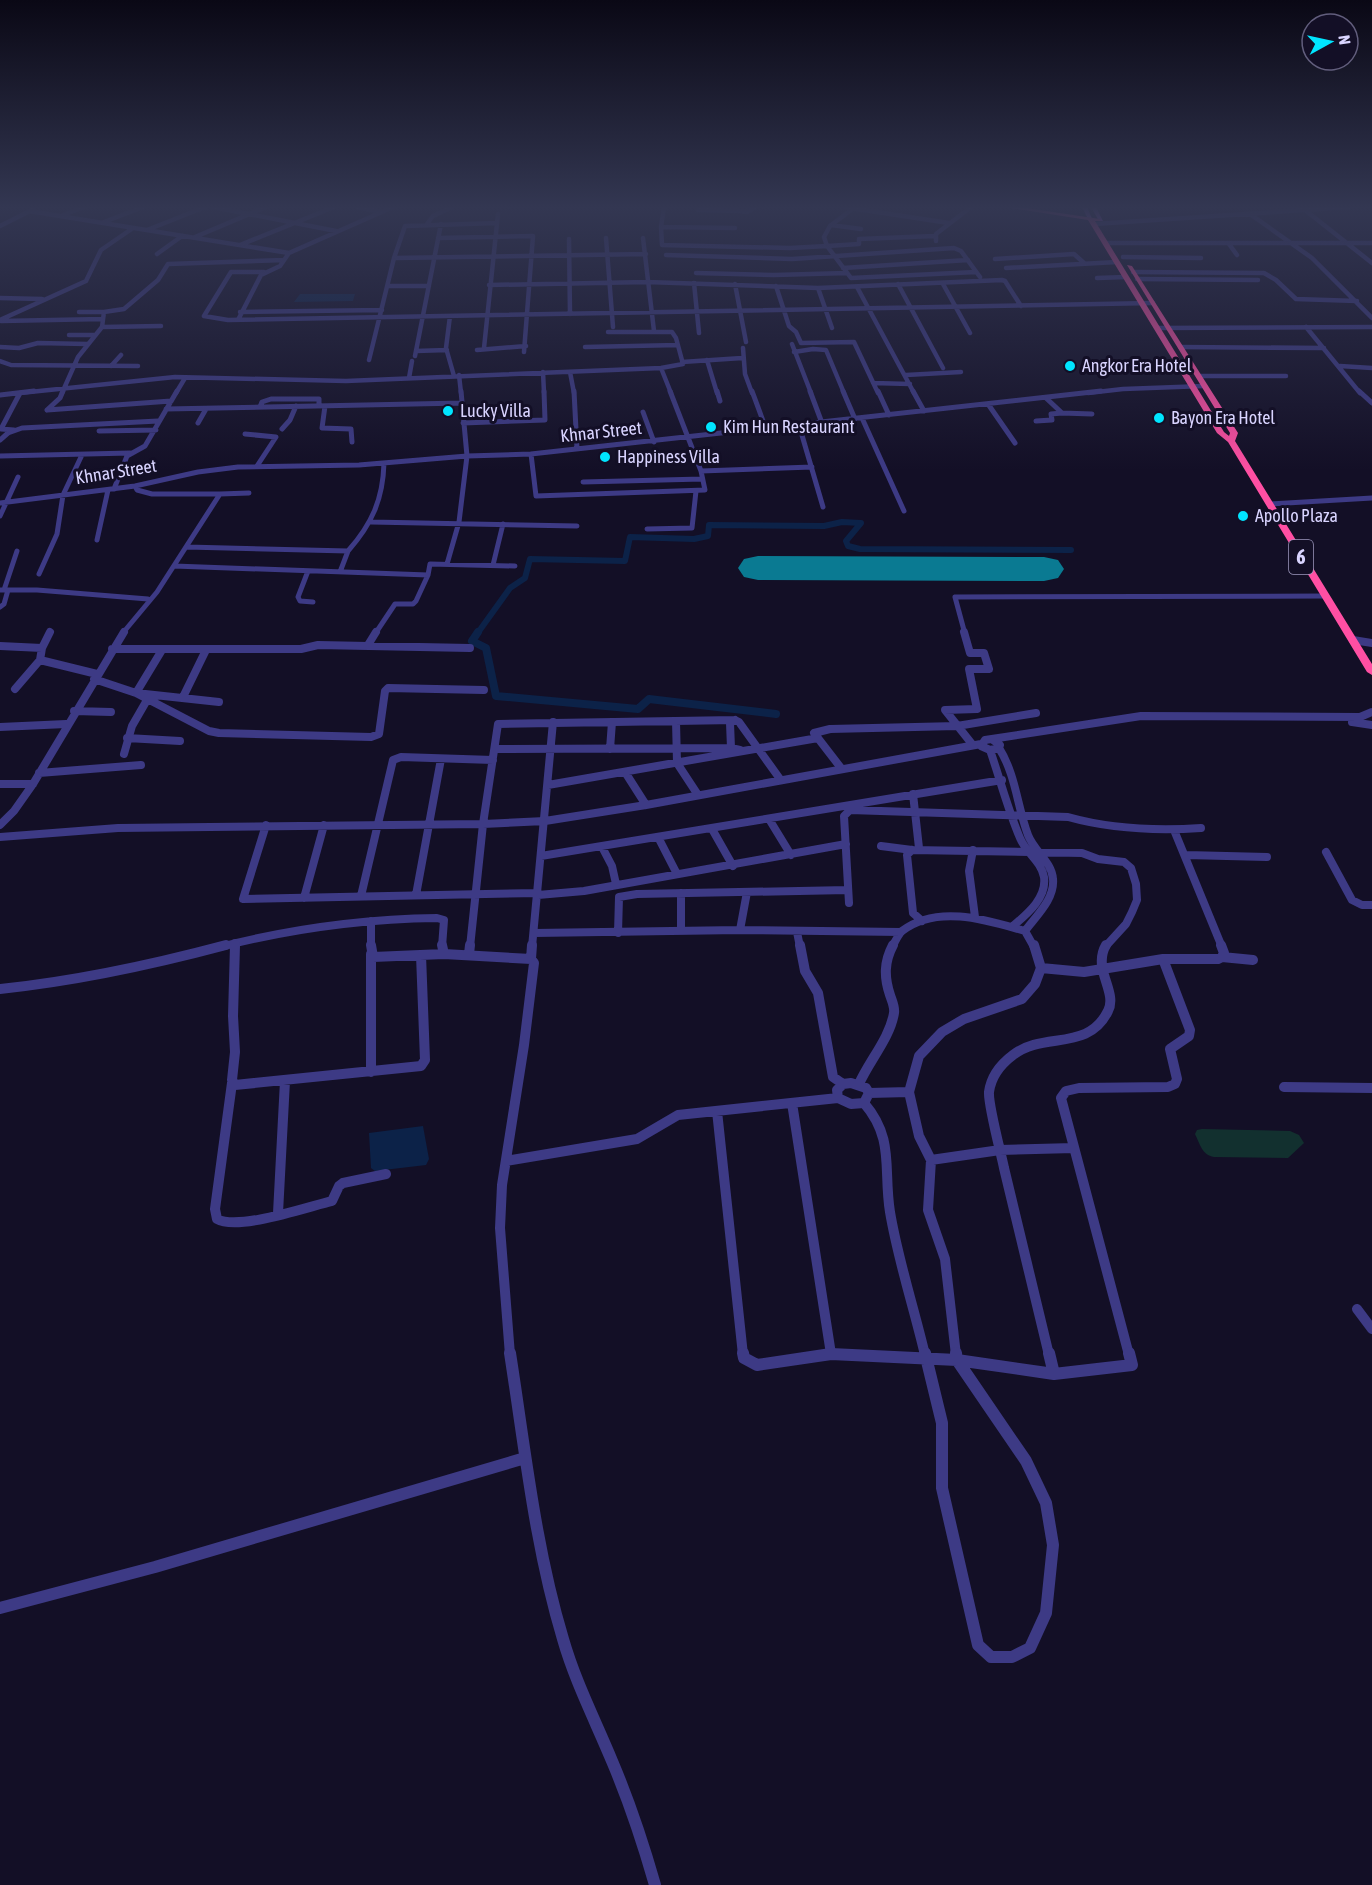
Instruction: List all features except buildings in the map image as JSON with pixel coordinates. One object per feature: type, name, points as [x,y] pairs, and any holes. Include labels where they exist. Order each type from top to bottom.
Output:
[{"type":"highway","name":"6","points":[[1137,295],[1221,433],[1231,441],[1372,672]]},
{"type":"highway","name":"6","points":[[1148,295],[1234,433],[1231,441]]},
{"type":"highway","points":[[1212,418],[1224,418]]},
{"type":"street","points":[[0,320],[55,295]]},
{"type":"street","points":[[79,312],[124,309],[140,295]]},
{"type":"street","points":[[217,295],[204,315],[216,319],[238,320],[1153,303]]},
{"type":"street","points":[[238,320],[250,295]]},
{"type":"street","points":[[369,360],[385,295]]},
{"type":"street","points":[[409,378],[427,295]]},
{"type":"street","points":[[484,348],[488,295]]},
{"type":"street","points":[[477,350],[525,349],[529,295]]},
{"type":"street","points":[[569,295],[570,314]]},
{"type":"street","points":[[611,295],[613,327]]},
{"type":"street","points":[[649,295],[654,331]]},
{"type":"street","points":[[695,295],[699,333]]},
{"type":"street","points":[[737,295],[746,342]]},
{"type":"street","points":[[779,295],[789,326],[796,332],[801,343],[854,342],[889,415]]},
{"type":"street","points":[[820,295],[832,328]]},
{"type":"street","points":[[861,295],[924,411]]},
{"type":"street","points":[[904,295],[942,368]]},
{"type":"street","points":[[949,295],[970,333]]},
{"type":"street","points":[[1013,295],[1021,306]]},
{"type":"street","points":[[1291,295],[1294,298],[1357,301]]},
{"type":"street","points":[[1351,295],[1372,318]]},
{"type":"street","points":[[0,298],[44,300]]},
{"type":"street","points":[[240,312],[382,310]]},
{"type":"street","points":[[105,312],[102,327],[87,344],[74,365],[60,398],[47,410],[171,401]]},
{"type":"street","points":[[447,564],[459,522],[467,456],[457,376],[447,350],[450,316]]},
{"type":"street","points":[[0,320],[103,319]]},
{"type":"street","points":[[102,327],[161,326]]},
{"type":"street","points":[[1306,327],[1361,394],[1372,403]]},
{"type":"street","points":[[1157,328],[1372,327]]},
{"type":"street","points":[[608,332],[672,332],[676,338],[682,362]]},
{"type":"street","points":[[69,335],[95,335]]},
{"type":"street","points":[[822,342],[855,419]]},
{"type":"street","points":[[0,347],[19,348],[39,343],[87,344]]},
{"type":"street","points":[[792,344],[822,423]]},
{"type":"street","points":[[585,347],[678,345]]},
{"type":"street","points":[[1180,347],[1324,348]]},
{"type":"street","points":[[743,348],[742,358],[755,404],[766,429]]},
{"type":"street","points":[[415,356],[447,350]]},
{"type":"street","points":[[794,352],[824,350]]},
{"type":"street","points":[[111,366],[121,355]]},
{"type":"street","points":[[0,395],[185,378],[335,381],[661,368],[681,365],[682,362],[742,358]]},
{"type":"street","points":[[707,360],[720,401]]},
{"type":"street","points":[[0,361],[11,365],[138,366]]},
{"type":"street","points":[[1340,366],[1372,368]]},
{"type":"street","points":[[531,453],[536,496],[705,490],[701,471],[661,368]]},
{"type":"street","points":[[463,423],[544,421],[543,372]]},
{"type":"street","points":[[570,372],[575,399],[577,449]]},
{"type":"street","points":[[906,375],[961,372]]},
{"type":"street","points":[[1198,376],[1286,376]]},
{"type":"street","points":[[0,456],[130,453],[145,446],[185,378]]},
{"type":"street","points":[[873,383],[910,384]]},
{"type":"street","name":"Khnar Street","points":[[3,503],[111,490],[198,472],[257,466],[384,463],[531,453],[654,442],[1123,389],[1204,386]]},
{"type":"street","points":[[20,393],[1,429],[158,421]]},
{"type":"street","points":[[1046,398],[1062,413]]},
{"type":"street","points":[[260,407],[262,402],[271,399],[319,399],[322,406],[322,428],[351,429],[352,442]]},
{"type":"street","points":[[166,409],[462,403]]},
{"type":"street","points":[[988,404],[1015,443]]},
{"type":"street","points":[[282,429],[290,420],[296,406]]},
{"type":"street","points":[[198,423],[206,409]]},
{"type":"street","points":[[643,412],[654,442]]},
{"type":"street","points":[[1036,421],[1052,420],[1051,414],[1092,414]]},
{"type":"street","points":[[862,418],[904,511]]},
{"type":"street","points":[[799,425],[823,507]]},
{"type":"street","points":[[0,440],[16,429]]},
{"type":"street","points":[[99,431],[156,430]]},
{"type":"street","points":[[245,434],[276,437],[257,466]]},
{"type":"street","points":[[97,540],[111,490],[130,453]]},
{"type":"street","points":[[39,574],[57,534],[63,495],[81,457]]},
{"type":"street","points":[[340,572],[348,550],[364,534],[382,500],[384,463]]},
{"type":"street","points":[[701,471],[812,467]]},
{"type":"street","points":[[0,516],[3,503],[18,477]]},
{"type":"street","points":[[583,482],[702,479]]},
{"type":"street","points":[[135,486],[137,490],[152,494],[249,493]]},
{"type":"street","points":[[647,529],[692,528],[696,490]]},
{"type":"street","points":[[1,823],[14,811],[33,784],[66,724],[112,649],[148,599],[157,592],[220,494]]},
{"type":"street","points":[[1269,504],[1372,498]]},
{"type":"street","points":[[371,522],[577,526]]},
{"type":"street","points":[[494,565],[503,524]]},
{"type":"street","points":[[187,547],[348,550]]},
{"type":"street","points":[[0,607],[4,604],[4,590],[17,551]]},
{"type":"street","points":[[368,645],[395,604],[413,604],[416,601],[428,575],[430,564],[515,566]]},
{"type":"street","points":[[174,566],[428,575]]},
{"type":"street","points":[[308,571],[298,597],[299,601],[313,602]]},
{"type":"street","points":[[4,590],[148,599]]},
{"type":"street","points":[[972,744],[945,710],[977,709],[969,669],[989,669],[984,653],[970,653],[955,597],[1325,596]]},
{"type":"street","points":[[15,689],[40,660],[42,648],[50,632]]},
{"type":"street","points":[[1353,640],[1372,643]]},
{"type":"street","points":[[112,649],[301,649],[318,645],[470,648]]},
{"type":"street","points":[[0,646],[42,648]]},
{"type":"street","points":[[136,693],[162,650]]},
{"type":"street","points":[[183,697],[206,650]]},
{"type":"street","points":[[40,660],[95,677],[136,693],[219,734],[371,736],[379,734],[385,691],[388,688],[484,690]]},
{"type":"street","points":[[136,693],[219,702]]},
{"type":"street","points":[[124,754],[127,738],[139,711],[147,700]]},
{"type":"street","points":[[74,711],[111,712]]},
{"type":"street","points":[[990,750],[998,744],[1142,719],[1360,717],[1372,712]]},
{"type":"street","points":[[841,768],[814,733],[830,729],[957,726],[1036,713]]},
{"type":"street","points":[[1142,719],[1347,722],[1372,725]]},
{"type":"street","points":[[731,748],[730,723],[735,720]]},
{"type":"street","points":[[469,954],[483,824],[498,724],[735,720],[739,722],[780,779]]},
{"type":"street","points":[[676,721],[677,763],[698,795]]},
{"type":"street","points":[[553,722],[531,959],[534,963],[506,1161],[500,1228],[503,1289],[508,1343],[525,1458],[547,1576],[563,1639],[582,1694],[629,1806],[655,1885]]},
{"type":"street","points":[[610,748],[612,722]]},
{"type":"street","points":[[0,727],[66,724]]},
{"type":"street","points":[[127,738],[180,741]]},
{"type":"street","points":[[548,784],[818,738]]},
{"type":"street","points":[[0,837],[118,828],[483,824],[545,821],[646,805],[981,744],[985,740],[998,744],[1010,771],[1028,836],[1037,852],[1046,861],[1053,879],[1050,897],[1040,914],[1025,931]]},
{"type":"street","points":[[981,744],[983,748],[990,750]]},
{"type":"street","points":[[495,749],[731,748],[744,751]]},
{"type":"street","points":[[990,750],[1002,780],[1010,815],[1026,851],[1038,862],[1044,878],[1041,896],[1029,913],[1013,926]]},
{"type":"street","points":[[361,896],[393,760],[401,757],[493,760]]},
{"type":"street","points":[[416,895],[441,759]]},
{"type":"street","points":[[39,773],[141,765]]},
{"type":"street","points":[[625,772],[646,805]]},
{"type":"street","points":[[541,856],[1002,780]]},
{"type":"street","points":[[0,784],[33,784]]},
{"type":"street","points":[[913,794],[915,849]]},
{"type":"street","points":[[849,807],[915,813],[1068,816],[1099,826],[1174,830],[1201,828]]},
{"type":"street","points":[[849,807],[844,816],[849,903]]},
{"type":"street","points":[[769,819],[791,855]]},
{"type":"street","points":[[266,825],[243,899],[538,894],[584,891],[846,844]]},
{"type":"street","points":[[304,898],[324,825]]},
{"type":"street","points":[[712,828],[733,866]]},
{"type":"street","points":[[1174,830],[1224,953],[1222,957]]},
{"type":"street","points":[[658,837],[677,874]]},
{"type":"street","points":[[881,846],[915,849],[1082,853],[1098,859],[1124,862],[1131,868],[1137,900],[1126,924],[1108,941],[1103,950],[1101,968],[1110,995],[1110,1009],[1100,1026],[1084,1036],[1031,1045],[1014,1054],[997,1070],[989,1093],[1000,1150],[1054,1374]]},
{"type":"street","points":[[602,847],[612,866],[616,884]]},
{"type":"street","points":[[915,849],[907,855],[913,913],[922,921]]},
{"type":"street","points":[[973,850],[969,871],[975,917]]},
{"type":"street","points":[[1326,852],[1352,900],[1362,905],[1372,905]]},
{"type":"street","points":[[1186,855],[1267,857]]},
{"type":"street","points":[[618,933],[619,897],[681,892],[848,890]]},
{"type":"street","points":[[681,892],[681,931]]},
{"type":"street","points":[[740,930],[747,892]]},
{"type":"street","points":[[534,933],[740,930],[901,932],[922,921],[947,917],[975,917],[1025,931],[1035,948],[1041,968],[1035,984],[1022,999],[964,1019],[942,1032],[919,1056],[909,1092],[919,1136],[931,1160],[928,1210],[945,1259],[957,1360],[1026,1461],[1046,1503],[1053,1545],[1046,1612],[1030,1648],[1012,1657],[991,1657],[978,1645],[942,1488],[942,1423],[890,1211],[886,1146],[877,1118],[859,1084]]},
{"type":"street","points":[[0,989],[75,980],[155,964],[235,943],[370,921],[441,919],[445,923],[442,949],[444,954]]},
{"type":"street","points":[[370,921],[371,1072]]},
{"type":"street","points":[[346,925],[371,933]]},
{"type":"street","points":[[797,932],[805,971],[818,993],[833,1077],[843,1084],[859,1084]]},
{"type":"street","points":[[859,1084],[868,1064],[890,1029],[895,1010],[887,985],[886,958],[901,932]]},
{"type":"street","points":[[235,943],[233,1016],[235,1052],[221,1152],[215,1209],[217,1219],[224,1224],[231,1224],[332,1201],[339,1186],[343,1183],[386,1174]]},
{"type":"street","points":[[371,954],[377,958],[469,954],[531,959]]},
{"type":"street","points":[[232,1083],[239,1085],[371,1072],[418,1067],[424,1063],[421,955]]},
{"type":"street","points":[[1041,968],[1084,972],[1163,959],[1218,959],[1222,957],[1253,960]]},
{"type":"street","points":[[717,1112],[744,1358],[757,1365],[831,1354],[957,1360],[1054,1374],[1132,1365],[1061,1098],[1066,1091],[1079,1088],[1168,1087],[1175,1084],[1177,1079],[1170,1048],[1189,1036],[1190,1030],[1163,959]]},
{"type":"street","points":[[278,1214],[285,1080]]},
{"type":"street","points":[[838,1098],[837,1090],[843,1084]]},
{"type":"street","points":[[1284,1087],[1372,1088]]},
{"type":"street","points":[[506,1161],[637,1139],[678,1115],[838,1098],[855,1105],[867,1098],[909,1092]]},
{"type":"street","points":[[792,1103],[831,1354]]},
{"type":"street","points":[[931,1160],[1000,1150],[1074,1148]]},
{"type":"street","points":[[1357,1309],[1372,1329]]},
{"type":"street","points":[[0,1608],[155,1567],[525,1458]]},
{"type":"green space","points":[[1197,1130],[1290,1131],[1299,1135],[1304,1143],[1288,1158],[1214,1157],[1204,1151],[1195,1134]]},
{"type":"water","points":[[299,295],[355,295],[353,301],[294,302]]},
{"type":"water","points":[[423,1126],[429,1159],[426,1165],[375,1171],[371,1168],[369,1133]]},
{"type":"waterway","points":[[477,634],[510,588],[525,578],[530,559],[625,561],[630,537],[694,539],[708,536],[709,525],[824,526],[842,522],[861,523],[846,541],[848,546],[860,549],[1071,550]]},
{"type":"waterway","points":[[478,632],[472,641],[486,648],[496,696],[638,709],[649,699],[776,714]]},
{"type":"runway","points":[[758,568],[1044,569]]},
{"type":"place","name":"Angkor Era Hotel","points":[[1070,366]]},
{"type":"place","name":"Lucky Villa","points":[[448,411]]},
{"type":"place","name":"Bayon Era Hotel","points":[[1159,418]]},
{"type":"place","name":"Kim Hun Restaurant","points":[[711,427]]},
{"type":"place","name":"Happiness Villa","points":[[605,457]]},
{"type":"place","name":"Apollo Plaza","points":[[1243,516]]}]
